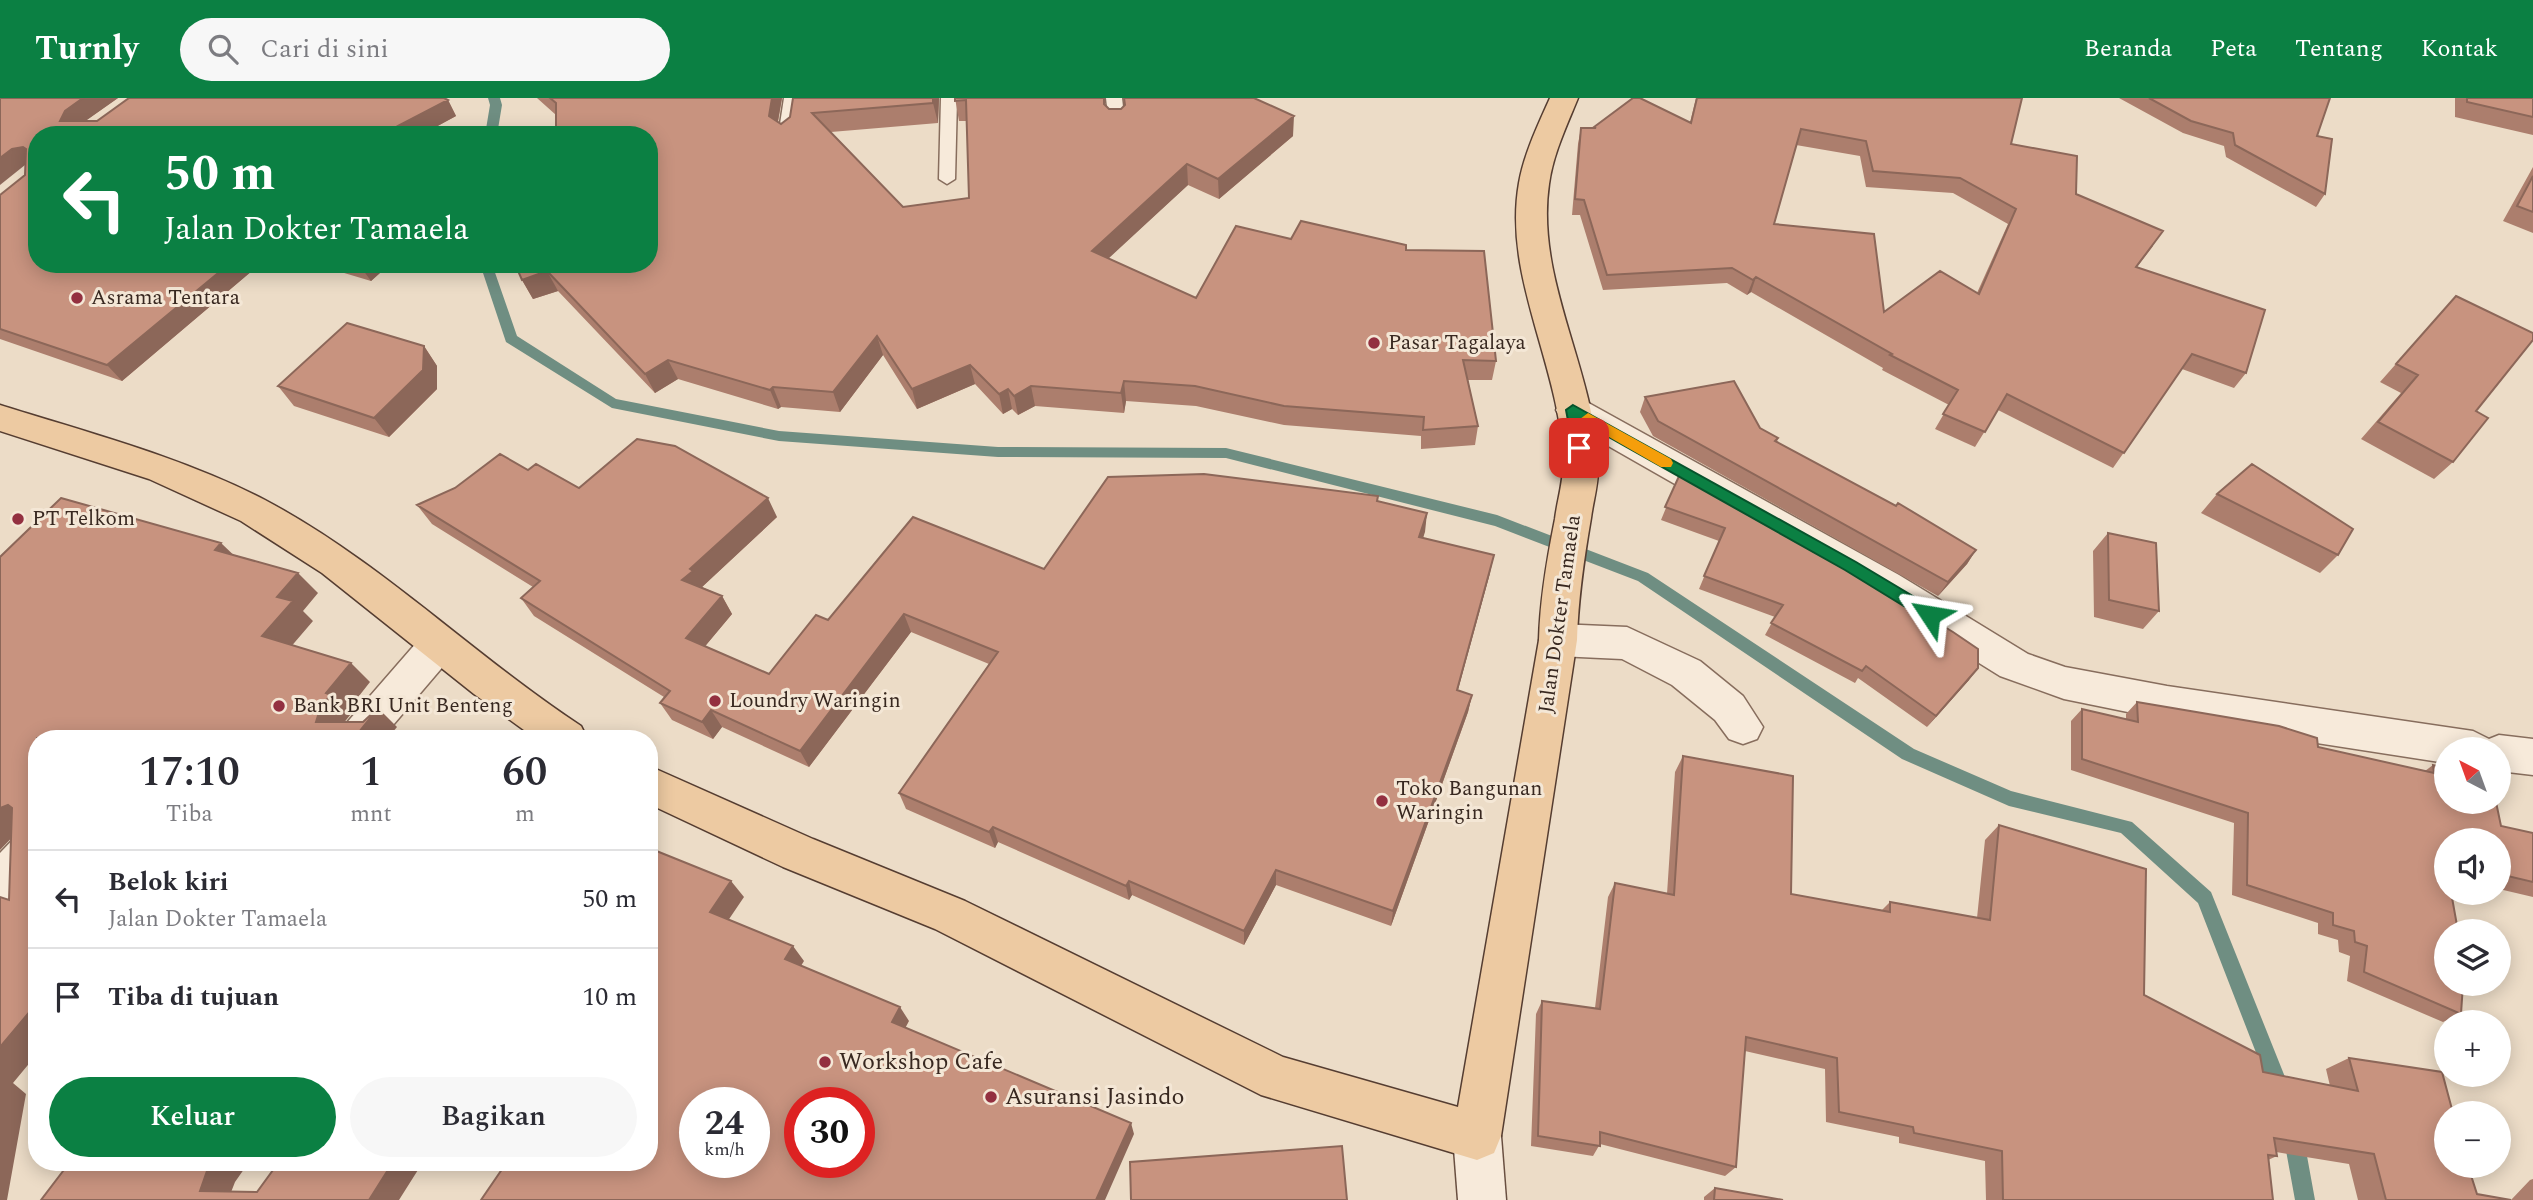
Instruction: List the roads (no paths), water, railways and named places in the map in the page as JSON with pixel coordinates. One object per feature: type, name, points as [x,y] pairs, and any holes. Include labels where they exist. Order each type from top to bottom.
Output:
[{"type":"main road","name":"Jalan Dokter Tamaela","points":[[1477,1136],[1581,467],[1573,410],[1535,259],[1531,217],[1534,182],[1545,141],[1564,98]]},
{"type":"main road","points":[[0,418],[183,479],[254,511],[364,584],[524,712],[554,730]]},
{"type":"main road","points":[[658,788],[798,853],[950,915],[1277,1079],[1477,1136]]},
{"type":"street","points":[[1573,410],[1874,579],[2014,665],[2064,683],[2167,703],[2434,743]]},
{"type":"street","points":[[1559,620],[1627,643],[1686,673],[1729,708],[1743,727]]},
{"type":"street","points":[[365,730],[438,645]]},
{"type":"street","points":[[2511,754],[2533,757]]},
{"type":"street","points":[[28,853],[0,883],[28,891]]},
{"type":"street","points":[[1477,1136],[1482,1200]]},
{"type":"lane","points":[[786,136],[792,98]]},
{"type":"lane","points":[[947,179],[949,98]]},
{"type":"lane","points":[[1114,98],[1117,124]]},
{"type":"waterway","points":[[492,126],[496,105],[494,98]]},
{"type":"waterway","points":[[489,273],[511,339],[612,403],[779,436],[998,452],[1226,453],[1497,521],[1643,577],[1908,754],[2009,798],[2126,827],[2205,898],[2281,1092]]},
{"type":"waterway","points":[[2293,1134],[2305,1200]]},
{"type":"place","name":"Asrama Tentara","points":[[77,298]]},
{"type":"place","name":"Pasar Tagalaya","points":[[1374,343]]},
{"type":"place","name":"PT Telkom","points":[[18,519]]},
{"type":"place","name":"Loundry Waringin","points":[[715,701]]},
{"type":"place","name":"Bank BRI Unit Benteng","points":[[279,706]]},
{"type":"place","name":"Toko Bangunan Waringin","points":[[1382,801]]},
{"type":"place","name":"Workshop Cafe","points":[[825,1062]]},
{"type":"place","name":"Asuransi Jasindo","points":[[991,1097]]}]
